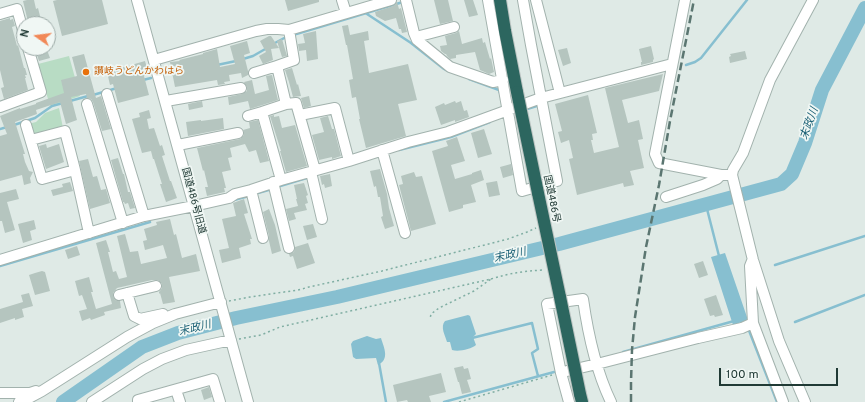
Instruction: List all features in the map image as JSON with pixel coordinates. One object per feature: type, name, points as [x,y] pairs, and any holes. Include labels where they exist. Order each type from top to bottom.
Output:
[{"type":"highway","name":"国道486号","points":[[500,0],[538,193],[543,231],[550,265],[560,297],[581,398]]},
{"type":"street","name":"国道486号旧道","points":[[137,0],[248,402]]},
{"type":"street","points":[[342,0],[346,13]]},
{"type":"street","points":[[154,60],[256,31],[278,29],[290,34],[346,13],[391,0]]},
{"type":"street","points":[[488,0],[522,190],[557,180],[523,0]]},
{"type":"street","points":[[536,0],[560,93]]},
{"type":"street","points":[[685,0],[655,154],[658,163],[721,174],[733,180]]},
{"type":"street","points":[[805,402],[779,341],[753,260],[733,180],[733,170],[742,153],[770,80],[813,0]]},
{"type":"street","points":[[406,1],[417,40],[450,67],[493,82],[503,80]]},
{"type":"street","points":[[0,14],[16,4],[19,16]]},
{"type":"street","points":[[416,37],[454,27]]},
{"type":"street","points":[[254,73],[294,60],[290,34]]},
{"type":"street","points":[[0,106],[41,92],[30,56]]},
{"type":"street","points":[[0,260],[144,216],[229,198],[235,194],[252,193],[350,160],[383,154],[508,110],[542,102],[560,93],[672,64]]},
{"type":"street","points":[[277,66],[286,104]]},
{"type":"street","points":[[166,101],[241,88]]},
{"type":"street","points":[[107,94],[144,216]]},
{"type":"street","points":[[248,116],[286,104],[296,103],[300,115],[322,219]]},
{"type":"street","points":[[87,104],[124,223]]},
{"type":"street","points":[[300,115],[335,108],[350,160]]},
{"type":"street","points":[[262,112],[289,248]]},
{"type":"street","points":[[26,126],[42,179],[76,170]]},
{"type":"street","points":[[31,140],[65,131],[76,170],[89,233]]},
{"type":"street","points":[[178,145],[238,133]]},
{"type":"street","points":[[383,154],[405,233]]},
{"type":"street","points":[[666,196],[703,185],[717,179],[721,174]]},
{"type":"street","points":[[252,193],[263,238]]},
{"type":"street","points":[[753,260],[750,266],[748,325],[783,402]]},
{"type":"street","points":[[156,286],[123,294],[134,316],[140,319],[164,314],[175,314],[222,307]]},
{"type":"street","points":[[569,402],[561,373],[547,304],[583,299],[586,321],[599,372],[611,402]]},
{"type":"street","points":[[19,402],[42,391],[127,337],[153,323],[175,314]]},
{"type":"street","points":[[561,373],[748,325]]},
{"type":"street","points":[[92,402],[143,369],[162,359],[186,350],[231,340]]},
{"type":"street","points":[[138,402],[138,400],[213,379],[220,402]]},
{"type":"street","points":[[176,390],[180,402]]},
{"type":"street","points":[[0,393],[30,393],[42,391]]},
{"type":"path","points":[[222,307],[250,297],[298,290],[309,286],[382,271],[508,239],[528,232],[543,231]]},
{"type":"path","points":[[231,340],[246,339],[261,335],[280,327],[550,265]]},
{"type":"path","points":[[430,320],[431,314],[439,308],[474,291],[491,279]]},
{"type":"path","points":[[459,402],[561,373]]},
{"type":"green space","points":[[69,56],[80,96],[50,106],[38,64]]},
{"type":"green space","points":[[59,108],[63,128],[34,136],[28,124],[36,122],[45,113]]},
{"type":"water","points":[[725,253],[748,320],[733,325],[711,257]]},
{"type":"water","points":[[468,315],[470,316],[476,334],[473,337],[476,345],[465,350],[452,350],[450,342],[447,342],[444,334],[444,323],[445,321]]},
{"type":"water","points":[[367,336],[376,339],[381,338],[385,349],[385,356],[382,363],[378,365],[376,358],[356,359],[353,357],[351,344],[353,341]]},
{"type":"building","points":[[34,0],[36,9],[38,8],[40,16],[27,16],[23,1]]},
{"type":"building","points":[[102,0],[108,24],[62,36],[53,1]]},
{"type":"building","points":[[285,0],[319,0],[319,2],[288,11]]},
{"type":"building","points":[[434,0],[448,0],[453,21],[440,24]]},
{"type":"building","points":[[464,0],[473,0],[478,15],[469,17]]},
{"type":"building","points":[[397,2],[399,9],[401,8],[407,32],[402,33],[401,29],[399,29],[396,18],[385,21],[376,16],[375,12],[393,6]]},
{"type":"building","points":[[10,18],[10,20],[13,19],[15,26],[12,27],[16,42],[16,56],[21,56],[27,75],[25,75],[25,78],[28,90],[4,99],[1,88],[4,87],[0,70],[0,21]]},
{"type":"building","points":[[348,25],[350,35],[368,31],[369,40],[364,41],[369,73],[408,64],[417,100],[398,104],[406,136],[366,148],[359,119],[356,97],[352,98],[349,80],[353,79],[342,26]]},
{"type":"building","points":[[316,31],[318,59],[307,61],[306,50],[299,51],[298,44],[305,43],[303,34]]},
{"type":"building","points":[[459,31],[462,44],[482,38],[483,43],[485,42],[490,59],[491,58],[494,72],[489,74],[480,70],[475,52],[456,55],[456,58],[450,59],[441,51],[440,46],[447,45],[445,36]]},
{"type":"building","points":[[271,36],[279,48],[271,49],[273,60],[263,64],[259,56],[266,52],[260,41]]},
{"type":"building","points":[[282,39],[287,56],[282,57],[277,41]]},
{"type":"building","points":[[247,41],[250,53],[244,55],[248,75],[242,78],[241,73],[229,75],[230,81],[224,82],[225,84],[218,85],[217,80],[175,87],[170,62],[180,61],[179,60],[217,49],[220,67],[235,64],[230,46]]},
{"type":"building","points":[[651,46],[654,59],[653,62],[641,65],[642,62],[639,49]]},
{"type":"building","points":[[567,48],[571,63],[563,66],[558,50]]},
{"type":"building","points":[[745,51],[747,59],[730,63],[730,54]]},
{"type":"building","points":[[84,54],[96,98],[101,96],[111,129],[102,131],[93,102],[91,99],[87,98],[86,94],[71,97],[77,120],[66,124],[60,102],[36,110],[37,114],[15,122],[25,154],[23,154],[25,162],[29,171],[33,172],[30,178],[31,183],[24,185],[22,175],[0,181],[0,136],[7,134],[0,116],[64,93],[61,80],[77,76],[72,57]]},
{"type":"building","points":[[37,56],[49,56],[50,58],[39,61]]},
{"type":"building","points":[[145,61],[149,75],[144,76],[149,95],[118,103],[113,84],[110,85],[107,72]]},
{"type":"building","points":[[292,68],[301,96],[293,97],[285,70]]},
{"type":"building","points":[[663,74],[659,91],[622,100],[628,123],[639,120],[643,139],[638,140],[644,168],[630,171],[634,185],[624,187],[623,183],[577,195],[569,159],[573,158],[569,140],[561,143],[558,132],[562,131],[555,104],[588,95],[597,133],[592,134],[593,140],[591,140],[594,153],[619,147],[605,88]]},
{"type":"building","points":[[272,75],[278,100],[250,109],[248,101],[229,105],[228,97],[242,94],[247,91],[247,87],[244,82],[252,80],[255,94],[269,90],[266,76]]},
{"type":"building","points":[[309,96],[311,106],[304,108],[301,98]]},
{"type":"building","points":[[202,101],[203,107],[189,110],[188,104]]},
{"type":"building","points":[[455,101],[456,103],[461,101],[464,111],[467,110],[469,117],[441,125],[435,107],[444,103],[445,105]]},
{"type":"building","points":[[149,110],[151,118],[147,119],[149,129],[154,128],[160,146],[162,145],[165,155],[162,156],[177,198],[166,202],[160,184],[162,184],[151,151],[142,153],[132,119],[140,117],[139,113]]},
{"type":"building","points":[[274,115],[274,117],[279,116],[282,128],[295,125],[307,166],[286,172],[270,116]]},
{"type":"building","points":[[328,116],[332,129],[334,129],[341,156],[332,159],[332,157],[319,160],[312,135],[324,132],[320,118]]},
{"type":"building","points":[[223,118],[224,129],[188,136],[186,122]]},
{"type":"building","points":[[258,120],[269,161],[260,163],[256,150],[249,152],[245,144],[230,148],[232,157],[228,158],[231,170],[222,172],[226,188],[224,188],[225,192],[207,196],[205,187],[208,187],[197,148],[240,139],[244,135],[243,130],[250,128],[249,122]]},
{"type":"building","points":[[484,129],[492,154],[478,158],[471,133]]},
{"type":"building","points":[[457,137],[465,161],[451,165],[455,179],[481,170],[484,180],[471,185],[476,202],[463,205],[463,208],[449,212],[432,151],[448,146],[446,141]]},
{"type":"building","points":[[46,144],[47,148],[59,144],[64,162],[46,169],[39,146]]},
{"type":"building","points":[[118,158],[124,174],[128,192],[130,192],[135,208],[130,209],[128,203],[125,204],[123,202],[111,160]]},
{"type":"building","points":[[88,159],[93,177],[97,176],[101,190],[106,189],[110,203],[90,209],[79,161]]},
{"type":"building","points":[[511,164],[513,175],[503,178],[500,167]]},
{"type":"building","points":[[380,169],[394,226],[385,229],[381,217],[383,216],[380,197],[378,197],[376,186],[374,187],[370,171]]},
{"type":"building","points":[[414,172],[416,177],[422,176],[436,224],[411,231],[399,185],[403,184],[401,176]]},
{"type":"building","points":[[330,174],[332,186],[325,188],[324,184],[322,185],[320,176]]},
{"type":"building","points":[[497,181],[500,195],[489,197],[486,183]]},
{"type":"building","points":[[70,182],[73,191],[53,196],[51,190],[63,187],[62,184]]},
{"type":"building","points":[[304,183],[308,195],[306,196],[308,203],[305,204],[307,210],[294,213],[296,219],[289,221],[286,209],[298,206],[294,185]]},
{"type":"building","points":[[16,189],[19,199],[7,202],[15,230],[5,233],[2,221],[0,221],[0,193]]},
{"type":"building","points":[[244,199],[248,213],[244,214],[252,239],[250,239],[251,244],[239,248],[241,258],[222,263],[219,250],[229,248],[222,219],[236,216],[233,203]]},
{"type":"building","points":[[269,209],[275,225],[281,251],[272,254],[263,212]]},
{"type":"building","points":[[170,219],[174,235],[176,234],[182,258],[196,254],[200,271],[169,277],[175,302],[163,304],[160,293],[159,294],[162,284],[158,280],[152,280],[117,288],[113,293],[113,296],[115,300],[120,301],[121,308],[104,312],[105,315],[91,320],[90,318],[82,321],[79,311],[87,309],[82,295],[79,296],[75,281],[89,277],[93,292],[91,292],[96,309],[112,304],[96,243],[106,240],[110,252],[108,252],[113,272],[116,271],[119,279],[127,277],[117,236],[125,234],[130,252],[138,251],[141,264],[167,258],[163,245],[145,250],[143,241],[147,240],[144,229],[157,225],[156,222]]},
{"type":"building","points":[[34,220],[36,229],[30,231],[32,240],[23,243],[18,224]]},
{"type":"building","points":[[313,224],[317,237],[307,240],[303,226]]},
{"type":"building","points":[[308,243],[315,263],[297,269],[293,256],[290,257],[289,254],[294,252],[295,247]]},
{"type":"building","points":[[77,246],[80,255],[68,259],[65,250]]},
{"type":"building","points":[[703,261],[708,275],[699,278],[694,264]]},
{"type":"building","points":[[42,271],[45,272],[50,291],[35,295],[29,275]]},
{"type":"building","points":[[29,293],[33,306],[22,309],[24,317],[15,320],[15,318],[0,323],[0,309],[23,302],[21,295]]},
{"type":"building","points":[[716,295],[723,315],[715,317],[714,315],[710,316],[704,299]]},
{"type":"building","points":[[463,366],[464,369],[468,368],[471,379],[467,380],[471,392],[462,394],[454,368]]},
{"type":"building","points":[[441,373],[446,392],[429,396],[431,402],[408,402],[407,400],[397,402],[393,385]]},
{"type":"building","points":[[209,387],[212,397],[204,400],[201,390]]},
{"type":"waterway","points":[[686,65],[701,58],[747,0]]},
{"type":"waterway","points":[[293,35],[403,2]]},
{"type":"waterway","name":"末政川","points":[[63,402],[142,347],[178,333],[236,318],[337,297],[559,244],[781,184],[792,174],[805,143],[822,90],[865,8]]},
{"type":"waterway","points":[[367,14],[411,43],[448,71]]},
{"type":"waterway","points":[[273,44],[288,36]]},
{"type":"waterway","points":[[243,59],[253,56],[267,48]]},
{"type":"waterway","points":[[217,65],[236,61]]},
{"type":"waterway","points":[[166,74],[175,72]]},
{"type":"waterway","points":[[143,80],[151,78]]},
{"type":"waterway","points":[[469,79],[499,90],[500,93]]},
{"type":"waterway","points":[[93,95],[117,88]]},
{"type":"waterway","points":[[70,101],[88,96]]},
{"type":"waterway","points":[[14,125],[35,118],[52,106],[63,103]]},
{"type":"waterway","points":[[524,110],[540,105]]},
{"type":"waterway","points":[[399,150],[451,137],[490,122]]},
{"type":"waterway","points":[[0,129],[7,127]]},
{"type":"waterway","points":[[277,187],[310,177]]},
{"type":"waterway","points":[[258,193],[272,189]]},
{"type":"waterway","points":[[234,200],[249,196]]},
{"type":"waterway","points":[[706,205],[719,256]]},
{"type":"waterway","points":[[0,266],[150,222]]},
{"type":"waterway","points":[[775,265],[865,236]]},
{"type":"waterway","points":[[795,322],[865,295]]},
{"type":"waterway","points":[[623,352],[734,321]]},
{"type":"waterway","points":[[472,338],[532,323],[538,349],[532,353],[538,376]]},
{"type":"waterway","points":[[748,328],[777,402]]},
{"type":"waterway","points":[[379,363],[386,402]]},
{"type":"waterway","points":[[444,402],[554,372]]},
{"type":"railway","points":[[631,402],[632,350],[635,317],[646,247],[694,0]]},
{"type":"place","name":"讃岐うどんかわはら","points":[[86,72]]}]
